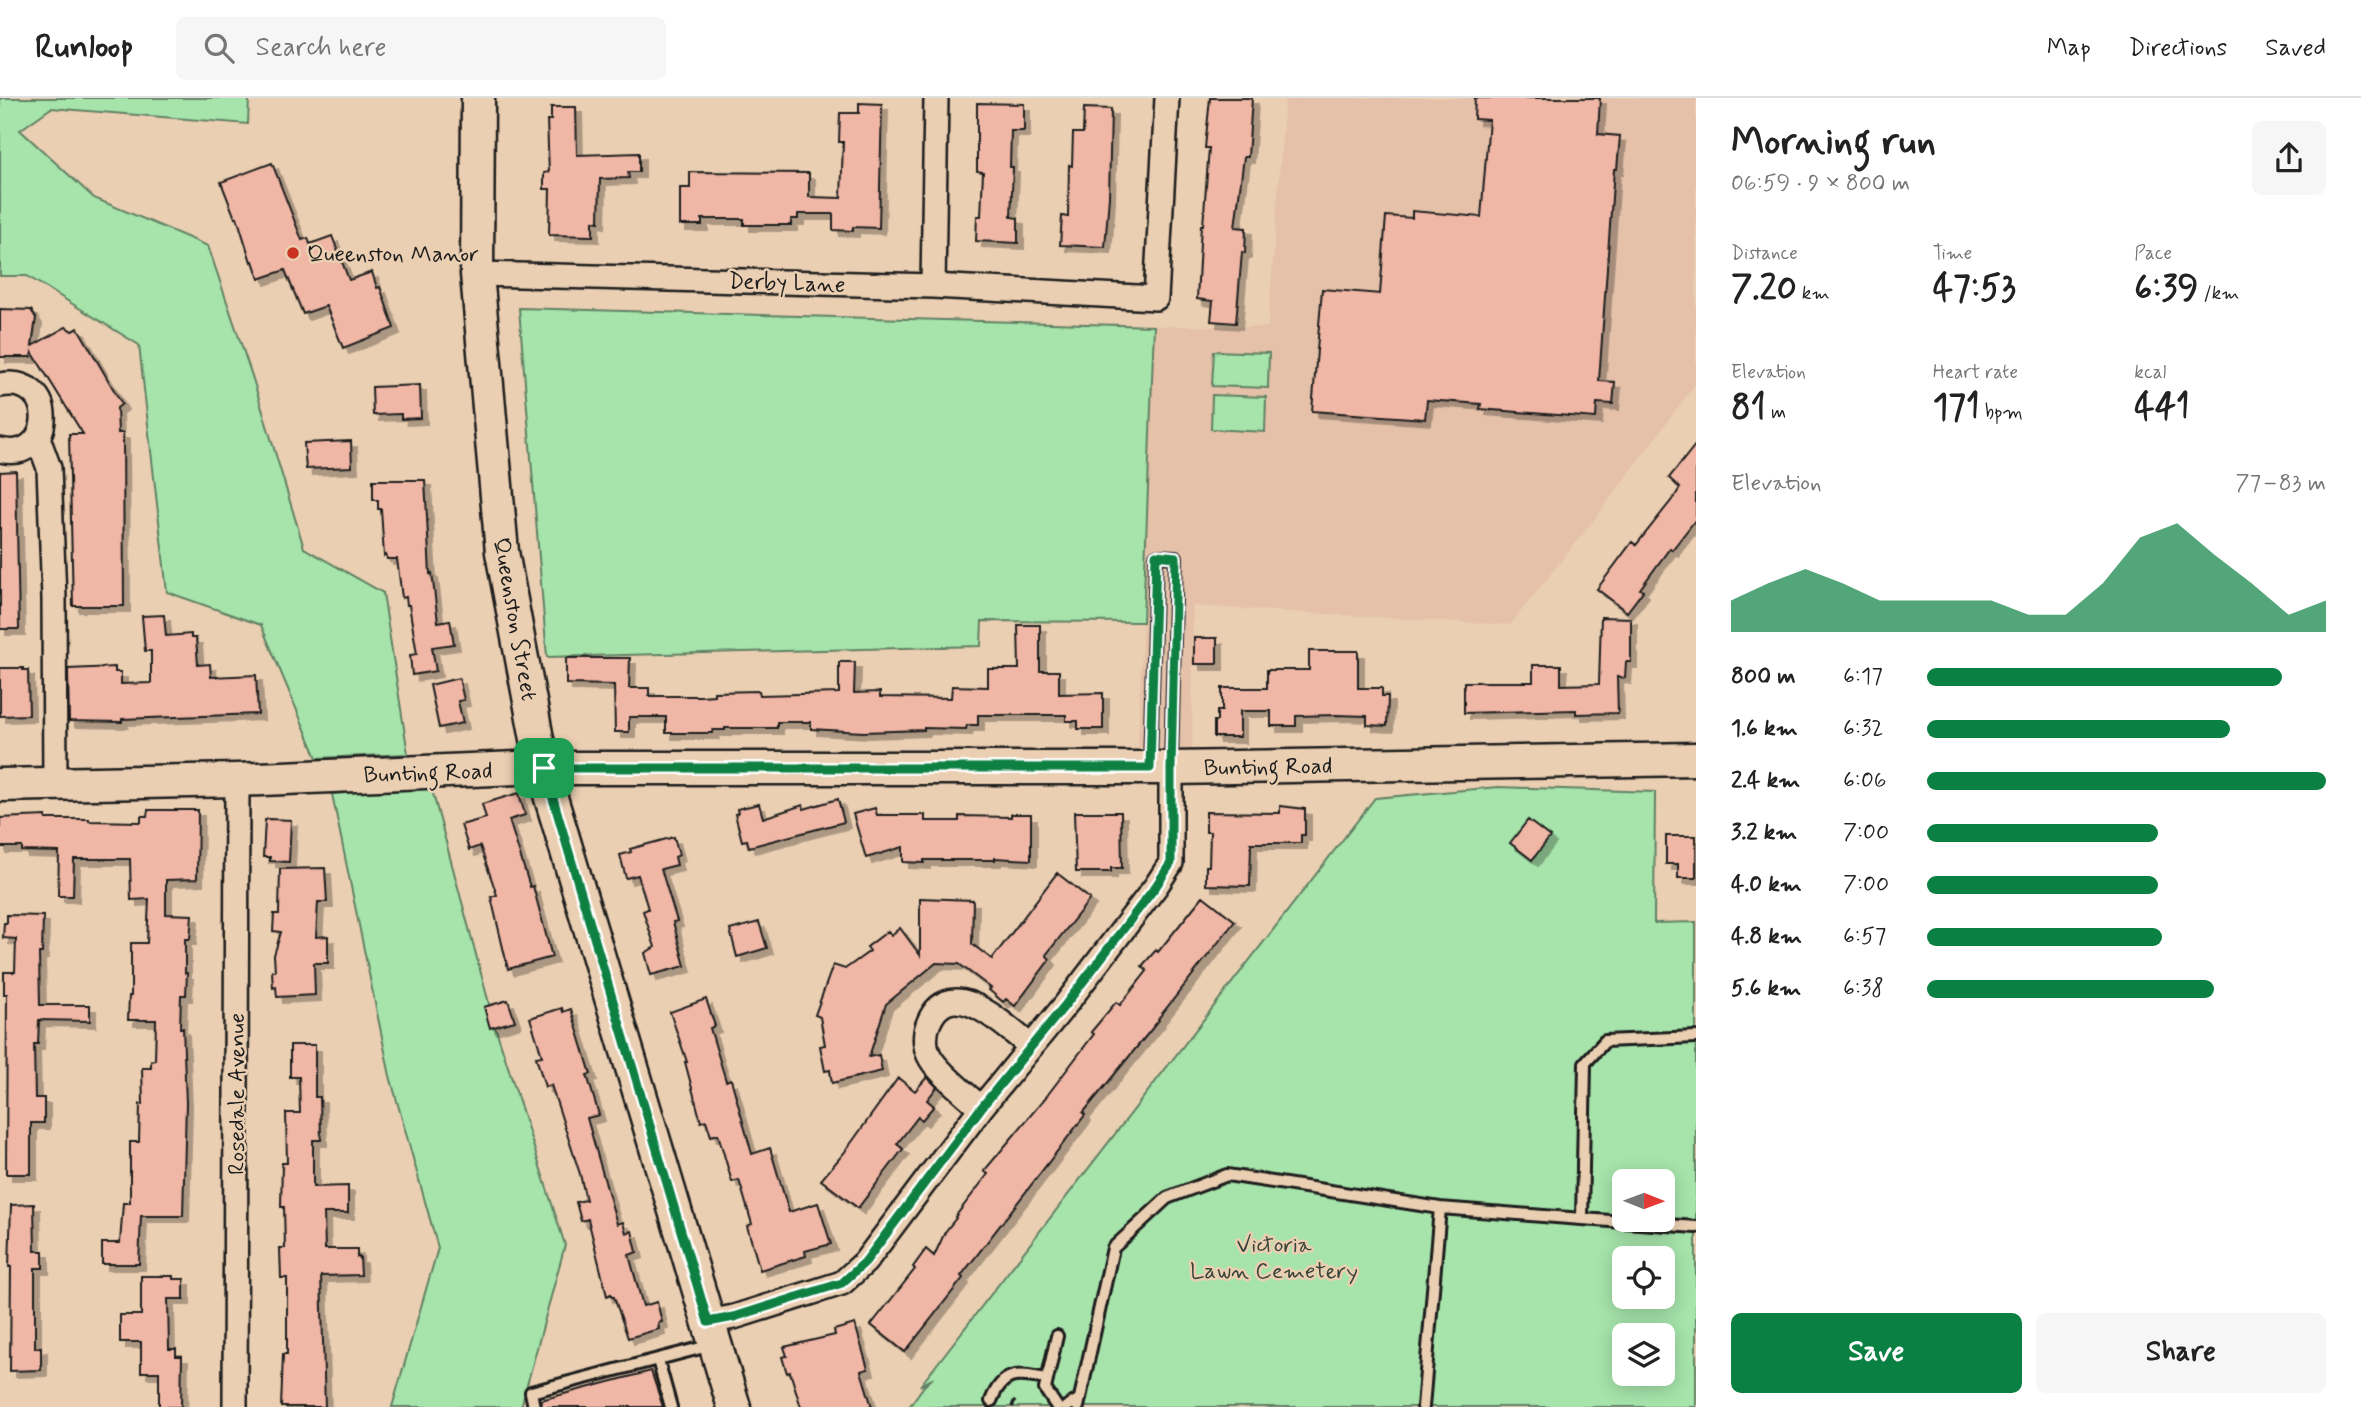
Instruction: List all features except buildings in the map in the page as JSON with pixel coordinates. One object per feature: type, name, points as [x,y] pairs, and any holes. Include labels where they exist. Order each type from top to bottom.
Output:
[{"type":"main road","name":"Queenston Street","points":[[478,98],[477,274],[502,552],[544,768],[734,1407]]},
{"type":"main road","name":"Bunting Road","points":[[0,785],[237,780],[544,768],[1160,768],[1696,759]]},
{"type":"street","points":[[933,286],[936,98]]},
{"type":"street","name":"Derby Lane","points":[[477,274],[933,286],[1156,298],[1167,98]]},
{"type":"street","points":[[0,385],[19,384],[29,389],[37,396],[44,416],[38,438],[29,446],[18,451],[0,450]]},
{"type":"street","points":[[38,438],[48,468],[49,481],[54,598],[55,785]]},
{"type":"street","points":[[712,1333],[734,1317],[842,1283],[865,1262],[981,1108],[1066,1004],[1171,863],[1160,768]]},
{"type":"street","name":"Rosedale Avenue","points":[[234,1407],[237,780]]},
{"type":"street","points":[[981,1108],[930,1058],[925,1037],[928,1023],[935,1011],[947,1003],[963,1001],[983,1009],[1030,1046]]},
{"type":"lane","points":[[1156,555],[1176,557],[1160,768],[1156,555]]},
{"type":"lane","points":[[1582,1219],[1585,1063],[1605,1041],[1696,1037]]},
{"type":"lane","points":[[1066,1407],[1079,1403],[1112,1248],[1167,1198],[1227,1175],[1440,1208],[1696,1227]]},
{"type":"lane","points":[[1423,1407],[1440,1208]]},
{"type":"lane","points":[[534,1407],[531,1392],[658,1360],[712,1333]]},
{"type":"lane","points":[[1057,1336],[1045,1389],[1057,1407]]},
{"type":"lane","points":[[658,1360],[671,1407]]},
{"type":"lane","points":[[992,1401],[997,1386],[1007,1378],[1020,1374],[1047,1379]]},
{"type":"path","points":[[1012,1407],[1016,1397]]},
{"type":"shaded area","points":[[1285,98],[1696,98],[1696,383],[1600,512],[1510,625],[1193,606],[1192,750],[1138,747],[1154,326],[1268,327]]},
{"type":"green space","points":[[0,98],[249,98],[248,124],[51,108],[20,130],[94,198],[208,246],[253,379],[304,548],[383,593],[408,754],[317,758],[261,625],[167,592],[139,345],[27,276],[0,276]]},
{"type":"green space","points":[[519,308],[1154,326],[1143,622],[982,621],[981,646],[547,657]]},
{"type":"green space","points":[[1214,351],[1269,353],[1268,388],[1212,386]]},
{"type":"green space","points":[[1212,395],[1266,397],[1265,432],[1211,429]]},
{"type":"green space","points":[[431,786],[495,1026],[565,1245],[521,1407],[392,1407],[438,1248],[390,1076],[332,794]]},
{"type":"green space","name":"Victoria Lawn Cemetery","points":[[1498,787],[1655,792],[1654,923],[1696,922],[1696,1407],[909,1407],[933,1378],[920,1386],[1375,798]]},
{"type":"place","name":"Queenston Manor","points":[[293,253]]},
{"type":"route","points":[[1156,555],[1176,557],[1171,863],[1066,1004],[981,1108],[865,1262],[842,1283],[734,1317],[708,1322],[544,768],[1150,768],[1156,555]]}]
